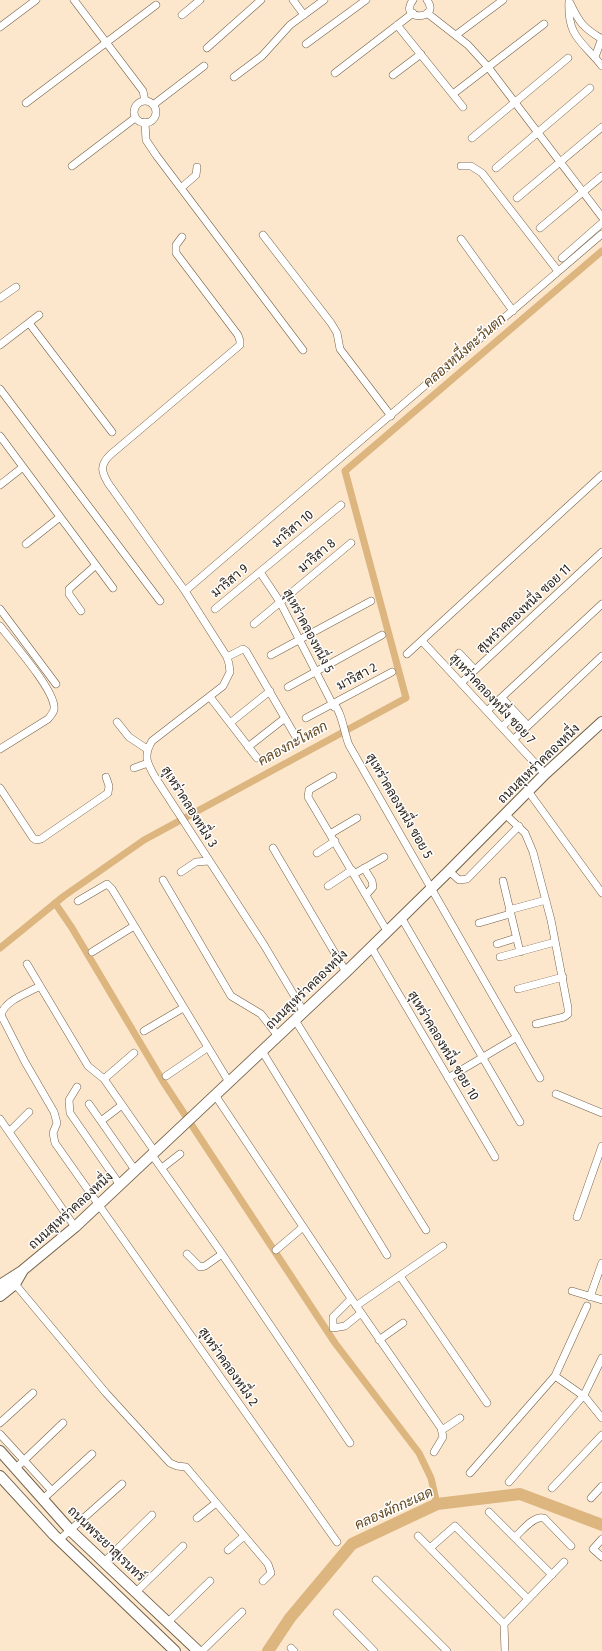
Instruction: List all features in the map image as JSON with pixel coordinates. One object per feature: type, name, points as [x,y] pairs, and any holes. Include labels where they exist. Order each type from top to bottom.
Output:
[{"type":"main road","name":"ถนนสุเหร่าคลองหนึ่ง","points":[[0,1296],[12,1280],[75,1227],[346,972],[449,872],[545,774],[602,722]]},
{"type":"main road","points":[[0,1280],[12,1280]]},
{"type":"main road","name":"ถนนสุเหร่าคลองหนึ่ง","points":[[0,1285],[12,1280]]},
{"type":"main road","name":"ถนนพระยาสุเรนทร์","points":[[0,1450],[70,1530],[198,1651]]},
{"type":"main road","points":[[0,1476],[59,1540],[175,1651]]},
{"type":"street","points":[[0,27],[36,0]]},
{"type":"street","points":[[74,0],[143,91],[145,101]]},
{"type":"street","points":[[182,15],[200,0]]},
{"type":"street","points":[[207,48],[261,0]]},
{"type":"street","points":[[293,0],[304,15]]},
{"type":"street","points":[[234,77],[262,56],[284,30],[324,0]]},
{"type":"street","points":[[306,44],[366,0]]},
{"type":"street","points":[[413,0],[410,6],[412,13],[420,17],[427,14],[430,8],[429,1]]},
{"type":"street","points":[[456,35],[503,0]]},
{"type":"street","points":[[569,1],[580,23],[586,30],[602,38],[595,57]]},
{"type":"street","points":[[569,1],[568,16],[570,25],[577,39],[602,66]]},
{"type":"street","points":[[26,103],[156,5]]},
{"type":"street","points":[[335,74],[412,13]]},
{"type":"street","points":[[427,14],[456,35],[488,67],[602,217]]},
{"type":"street","points":[[453,94],[544,24]]},
{"type":"street","points":[[397,25],[463,107]]},
{"type":"street","points":[[393,76],[421,54]]},
{"type":"street","points":[[472,138],[568,58]]},
{"type":"street","points":[[153,104],[204,66]]},
{"type":"street","points":[[496,168],[590,88]]},
{"type":"street","points":[[145,101],[153,104],[155,114],[150,121],[140,121],[136,118],[134,112],[135,106],[139,102],[145,101]]},
{"type":"street","points":[[72,166],[136,118]]},
{"type":"street","points":[[145,122],[146,140],[303,350]]},
{"type":"street","points":[[517,198],[602,127]]},
{"type":"street","points":[[461,166],[471,166],[482,173],[558,271]]},
{"type":"street","points":[[181,188],[194,178],[197,174],[197,167]]},
{"type":"street","points":[[540,228],[602,176]]},
{"type":"street","points":[[562,258],[602,223]]},
{"type":"street","points":[[185,591],[602,234]]},
{"type":"street","points":[[264,235],[331,323],[335,329],[340,349],[391,416]]},
{"type":"street","points":[[116,722],[129,737],[147,749],[152,741],[210,697],[227,680],[230,672],[227,657],[185,591],[108,482],[102,471],[103,462],[110,455],[240,345],[238,335],[176,253],[176,245],[182,237]]},
{"type":"street","points":[[461,239],[513,311]]},
{"type":"street","points":[[0,298],[16,286]]},
{"type":"street","points":[[1,342],[39,316]]},
{"type":"street","points":[[29,323],[112,432]]},
{"type":"street","points":[[0,389],[160,601]]},
{"type":"street","points":[[0,436],[113,588]]},
{"type":"street","points":[[0,485],[23,467]]},
{"type":"street","points":[[407,654],[602,475]]},
{"type":"street","name":"มาริสา 10","points":[[260,572],[341,505]]},
{"type":"street","points":[[26,544],[60,517]]},
{"type":"street","name":"มาริสา 8","points":[[254,624],[352,543]]},
{"type":"street","name":"สุเหร่าคลองหนึ่ง ซอย 11","points":[[462,683],[600,557]]},
{"type":"street","points":[[81,611],[70,594],[69,589],[96,565]]},
{"type":"street","name":"สุเหร่าคลองหนึ่ง 5","points":[[260,572],[280,602],[333,703],[337,707],[345,735]]},
{"type":"street","name":"มาริสา 9","points":[[215,609],[260,572]]},
{"type":"street","points":[[271,655],[371,601]]},
{"type":"street","points":[[488,710],[602,604]]},
{"type":"street","points":[[0,609],[56,684]]},
{"type":"street","points":[[0,626],[46,687],[54,707],[53,714],[48,719],[0,749]]},
{"type":"street","points":[[288,687],[382,635]]},
{"type":"street","name":"สุเหร่าคลองหนึ่ง ซอย 7","points":[[422,641],[488,710],[545,774]]},
{"type":"street","points":[[227,657],[238,650],[243,649],[246,651],[296,737]]},
{"type":"street","points":[[459,653],[475,670]]},
{"type":"street","points":[[514,739],[602,656]]},
{"type":"street","name":"มาริสา 2","points":[[306,718],[392,672]]},
{"type":"street","points":[[230,723],[270,691]]},
{"type":"street","points":[[210,697],[257,758]]},
{"type":"street","points":[[502,698],[528,726]]},
{"type":"street","points":[[502,726],[516,713]]},
{"type":"street","points":[[248,747],[285,718]]},
{"type":"street","name":"สุเหร่าคลองหนึ่ง ซอย 5","points":[[345,735],[540,1078]]},
{"type":"street","name":"สุเหร่าคลองหนึ่ง 3","points":[[147,749],[146,756],[155,778],[304,1012]]},
{"type":"street","points":[[134,768],[148,763]]},
{"type":"street","points":[[333,776],[310,790],[308,797],[387,931]]},
{"type":"street","points":[[0,788],[33,838],[36,840],[41,839],[108,793],[109,786],[106,777]]},
{"type":"street","points":[[528,791],[602,893]]},
{"type":"street","points":[[505,814],[519,826],[529,839],[546,900],[563,978],[568,1014],[564,1017],[536,1024]]},
{"type":"street","points":[[330,834],[357,818]]},
{"type":"street","points":[[449,872],[460,880],[467,878],[519,826]]},
{"type":"street","points":[[317,853],[335,841]]},
{"type":"street","points":[[273,848],[346,972]]},
{"type":"street","points":[[328,886],[384,857]]},
{"type":"street","points":[[181,872],[196,862],[209,861]]},
{"type":"street","points":[[364,868],[372,881],[373,887],[366,895]]},
{"type":"street","points":[[164,880],[231,996],[261,1014],[278,1036]]},
{"type":"street","points":[[503,881],[509,912],[520,952]]},
{"type":"street","points":[[78,901],[108,884],[228,1082]]},
{"type":"street","points":[[479,923],[546,900]]},
{"type":"street","points":[[401,917],[484,1057],[520,1122]]},
{"type":"street","points":[[92,952],[134,926]]},
{"type":"street","points":[[497,944],[516,938]]},
{"type":"street","points":[[500,957],[555,942]]},
{"type":"street","name":"สุเหร่าคลองหนึ่ง ซอย 10","points":[[371,947],[495,1157]]},
{"type":"street","points":[[27,964],[88,1066],[104,1079],[154,1153],[162,1168],[350,1443]]},
{"type":"street","points":[[518,989],[563,978]]},
{"type":"street","name":"สุเหร่าคลองหนึ่ง 2","points":[[40,986],[12,1001],[2,1010],[1,1015],[25,1062],[54,1112],[57,1123],[52,1133],[55,1143],[338,1542]]},
{"type":"street","points":[[144,1031],[183,1008]]},
{"type":"street","points":[[295,1020],[426,1230]]},
{"type":"street","points":[[448,1078],[517,1037]]},
{"type":"street","points":[[166,1076],[207,1048]]},
{"type":"street","points":[[262,1051],[387,1255]]},
{"type":"street","points":[[104,1079],[134,1053]]},
{"type":"street","points":[[77,1087],[69,1100],[70,1113],[120,1184]]},
{"type":"street","points":[[556,1094],[602,1113]]},
{"type":"street","points":[[215,1095],[351,1299],[442,1430],[443,1437],[434,1452]]},
{"type":"street","points":[[89,1104],[136,1170]]},
{"type":"street","points":[[101,1121],[122,1105]]},
{"type":"street","points":[[9,1132],[29,1112]]},
{"type":"street","points":[[0,1119],[75,1227]]},
{"type":"street","points":[[577,1217],[602,1146]]},
{"type":"street","points":[[162,1168],[180,1154]]},
{"type":"street","points":[[276,1250],[303,1227]]},
{"type":"street","points":[[356,1306],[443,1246]]},
{"type":"street","points":[[187,1254],[194,1263],[202,1267],[222,1254]]},
{"type":"street","points":[[590,1297],[602,1263]]},
{"type":"street","points":[[400,1276],[487,1403]]},
{"type":"street","points":[[12,1280],[106,1392],[167,1460],[174,1466],[186,1467],[244,1536],[271,1569],[270,1575],[263,1581]]},
{"type":"street","points":[[572,1292],[602,1300]]},
{"type":"street","points":[[351,1299],[333,1317],[333,1328],[346,1326],[361,1313]]},
{"type":"street","points":[[470,1473],[555,1376],[587,1306]]},
{"type":"street","points":[[379,1340],[403,1323]]},
{"type":"street","points":[[509,1482],[584,1395],[602,1358]]},
{"type":"street","points":[[555,1376],[584,1395],[602,1418]]},
{"type":"street","points":[[0,1423],[33,1393]]},
{"type":"street","points":[[442,1430],[460,1418]]},
{"type":"street","points":[[16,1468],[63,1423]]},
{"type":"street","points":[[0,1434],[52,1491]]},
{"type":"street","points":[[552,1488],[602,1436]]},
{"type":"street","points":[[43,1499],[92,1454]]},
{"type":"street","points":[[59,1540],[122,1484]]},
{"type":"street","points":[[590,1498],[602,1486]]},
{"type":"street","points":[[197,1518],[216,1503]]},
{"type":"street","points":[[490,1512],[552,1575]]},
{"type":"street","points":[[104,1562],[152,1515]]},
{"type":"street","points":[[515,1537],[535,1519],[541,1517],[544,1518],[571,1546]]},
{"type":"street","points":[[430,1548],[455,1526],[528,1599]]},
{"type":"street","points":[[228,1550],[244,1536]]},
{"type":"street","points":[[418,1536],[504,1624],[505,1651]]},
{"type":"street","points":[[602,1539],[593,1549],[602,1557]]},
{"type":"street","points":[[136,1592],[183,1546]]},
{"type":"street","points":[[504,1624],[564,1562]]},
{"type":"street","points":[[376,1580],[447,1651]]},
{"type":"street","points":[[168,1622],[210,1581]]},
{"type":"street","points":[[202,1651],[242,1612]]},
{"type":"street","points":[[338,1613],[374,1651]]},
{"type":"waterway","name":"คลองกะโหลก","points":[[0,948],[64,896],[144,840],[406,698],[345,471],[602,251]]},
{"type":"waterway","points":[[55,903],[72,928],[164,1083],[335,1343],[419,1453],[431,1478],[437,1504]]},
{"type":"waterway","name":"คลองผักกะเฉด","points":[[268,1651],[290,1618],[352,1544],[437,1504],[520,1494],[602,1525]]},
{"type":"water label","name":"คลองหนึ่งตะวันตก","points":[[465,351]]}]
